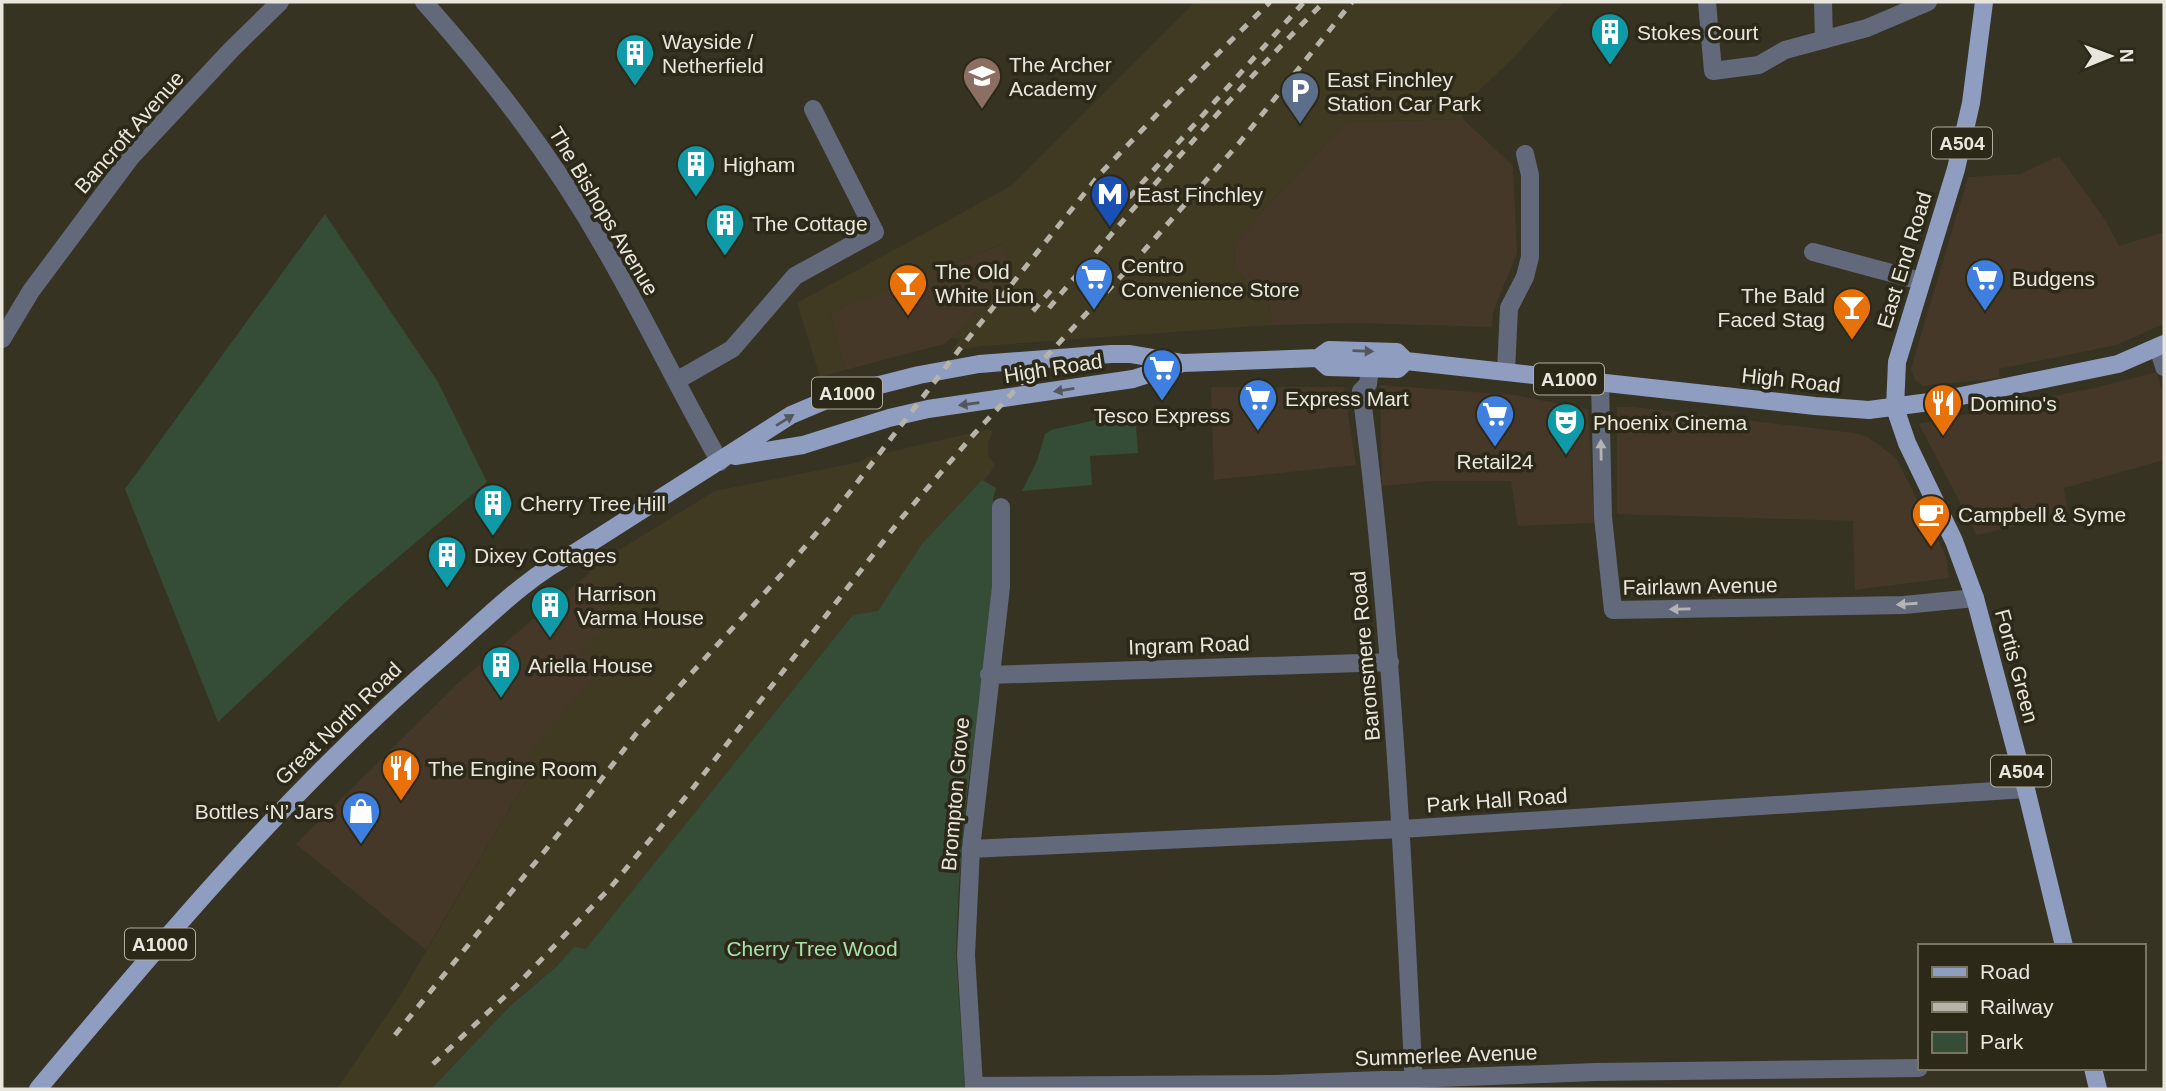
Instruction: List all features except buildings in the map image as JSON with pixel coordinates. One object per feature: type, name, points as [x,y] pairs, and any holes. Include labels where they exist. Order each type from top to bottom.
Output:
[{"type":"main road","name":"East End Road","points":[[1895,408],[1898,362],[1956,169],[1971,103],[1984,2]]},
{"type":"main road","name":"High Road","points":[[979,364],[1111,354],[1130,354],[1183,363],[1318,358],[1329,350],[1397,352],[1406,361],[1845,409],[1895,408],[2118,364],[2161,345]]},
{"type":"main road","name":"High Road","points":[[1318,358],[1328,367],[1370,369],[1398,369],[1406,361]]},
{"type":"main road","name":"High Road","points":[[928,409],[1133,379],[1183,363]]},
{"type":"main road","name":"Great North Road","points":[[38,1089],[145,960],[288,803],[398,696],[551,564],[576,552],[791,415],[836,396],[919,375],[979,364]]},
{"type":"main road","name":"Fortis Green","points":[[1895,408],[1907,443],[1954,541],[1975,598],[2064,944]]},
{"type":"main road","name":"Great North Road","points":[[724,459],[803,445],[889,418],[928,409]]},
{"type":"main road","points":[[2093,1070],[2098,1089]]},
{"type":"street","name":"Bancroft Avenue","points":[[2,339],[31,291],[131,158],[231,50],[280,2]]},
{"type":"street","name":"The Bishops Avenue","points":[[424,2],[459,40],[551,161],[607,251],[676,381],[724,459]]},
{"type":"street","points":[[1707,2],[1713,71],[1759,65],[1786,50],[1867,28],[1928,2]]},
{"type":"street","points":[[1823,2],[1824,40]]},
{"type":"street","points":[[676,381],[732,349],[794,276],[875,232],[813,109]]},
{"type":"street","points":[[1506,371],[1509,308],[1525,277],[1531,257],[1530,175],[1525,155]]},
{"type":"street","points":[[1813,252],[1921,281]]},
{"type":"street","points":[[2161,345],[2164,368]]},
{"type":"street","name":"Baronsmere Road","points":[[1370,369],[1368,384],[1361,391],[1373,483],[1390,662],[1402,829],[1414,1084]]},
{"type":"street","name":"Fairlawn Avenue","points":[[1600,382],[1603,517],[1613,610],[1904,605],[1975,598]]},
{"type":"street","name":"Brompton Grove","points":[[974,1086],[966,955],[971,849],[1001,587],[1001,507]]},
{"type":"street","name":"Ingram Road","points":[[989,675],[1390,662]]},
{"type":"street","name":"Park Hall Road","points":[[971,849],[1402,829],[2026,789]]},
{"type":"street","name":"Summerlee Avenue","points":[[974,1086],[1276,1087],[1414,1084],[1596,1072],[1918,1068]]},
{"type":"shaded area","points":[[1195,2],[1564,2],[1515,56],[1463,106],[1463,119],[1347,122],[1267,206],[1234,246],[1235,268],[1269,304],[1271,325],[983,346],[951,351],[960,339],[951,338],[964,327],[1010,266],[1002,244],[880,295],[853,303],[852,301],[830,314],[845,370],[820,377],[797,303],[1011,186]]},
{"type":"shaded area","points":[[1463,119],[1513,166],[1517,253],[1493,312],[1492,327],[1357,323],[1271,325],[1269,304],[1235,268],[1234,245],[1267,206],[1347,122]]},
{"type":"shaded area","points":[[2059,156],[2106,221],[2119,246],[2164,232],[2164,324],[2116,345],[1999,369],[2000,378],[1923,386],[1915,380],[1911,369],[1968,177],[2020,174]]},
{"type":"shaded area","points":[[1003,244],[1010,266],[964,327],[944,344],[845,370],[830,314],[852,301]]},
{"type":"shaded area","points":[[2157,372],[2164,397],[2164,460],[2064,488],[2068,514],[1977,535],[1919,424],[2094,388]]},
{"type":"shaded area","points":[[1380,385],[1514,395],[1588,409],[1594,523],[1518,526],[1511,481],[1433,481],[1382,486]]},
{"type":"shaded area","points":[[1211,387],[1344,387],[1356,465],[1214,480]]},
{"type":"shaded area","points":[[1617,407],[1855,433],[1868,437],[1896,458],[1946,556],[1949,578],[1855,590],[1853,521],[1617,514]]},
{"type":"shaded area","points":[[989,429],[993,431],[988,443],[988,455],[995,465],[989,474],[602,951],[574,948],[510,1006],[431,1089],[337,1089],[401,994],[536,764],[527,754],[602,669],[580,649],[614,622],[588,569],[715,491],[860,462],[868,457]]},
{"type":"shaded area","points":[[591,572],[614,622],[602,669],[528,754],[536,764],[426,950],[296,844],[457,684]]},
{"type":"green space","points":[[325,214],[438,382],[487,482],[350,598],[218,722],[125,489]]},
{"type":"green space","points":[[1135,411],[1138,453],[1090,456],[1092,485],[1022,491],[1037,461],[1045,434],[1051,430]]},
{"type":"green space","name":"Cherry Tree Wood","points":[[982,480],[996,488],[993,499],[993,603],[966,802],[959,884],[956,954],[965,1089],[431,1089],[510,1006],[556,967],[574,947],[586,949],[853,615],[878,611],[922,544]]},
{"type":"railway","points":[[395,1035],[574,815],[636,734],[781,575],[836,510],[959,350],[1100,174],[1270,2]]},
{"type":"railway","points":[[1117,211],[1304,2]]},
{"type":"railway","points":[[1049,308],[1183,152],[1324,2]]},
{"type":"railway","points":[[433,1064],[516,986],[610,888],[693,788],[899,521],[975,433],[1126,271],[1240,142],[1352,2]]},
{"type":"railway","points":[[1033,311],[1052,289]]},
{"type":"place","name":"Stokes Court","points":[[1610,66]]},
{"type":"place","name":"Wayside / Netherfield","points":[[635,87]]},
{"type":"place","name":"The Archer Academy","points":[[982,110]]},
{"type":"place","name":"East Finchley Station Car Park","points":[[1300,125]]},
{"type":"place","name":"Higham","points":[[696,198]]},
{"type":"place","name":"East Finchley","points":[[1110,228]]},
{"type":"place","name":"The Cottage","points":[[725,257]]},
{"type":"place","name":"Centro Convenience Store","points":[[1094,311]]},
{"type":"place","name":"Budgens","points":[[1985,312]]},
{"type":"place","name":"The Old White Lion","points":[[908,317]]},
{"type":"place","name":"The Bald Faced Stag","points":[[1852,341]]},
{"type":"place","name":"Tesco Express","points":[[1162,402]]},
{"type":"place","name":"Express Mart","points":[[1258,432]]},
{"type":"place","name":"Domino's","points":[[1943,437]]},
{"type":"place","name":"Retail24","points":[[1495,448]]},
{"type":"place","name":"Phoenix Cinema","points":[[1566,456]]},
{"type":"place","name":"Cherry Tree Hill","points":[[493,537]]},
{"type":"place","name":"Campbell & Syme","points":[[1931,548]]},
{"type":"place","name":"Dixey Cottages","points":[[447,589]]},
{"type":"place","name":"Harrison Varma House","points":[[550,639]]},
{"type":"place","name":"Ariella House","points":[[501,699]]},
{"type":"place","name":"The Engine Room","points":[[401,802]]},
{"type":"place","name":"Bottles ‘N’ Jars","points":[[361,845]]}]
